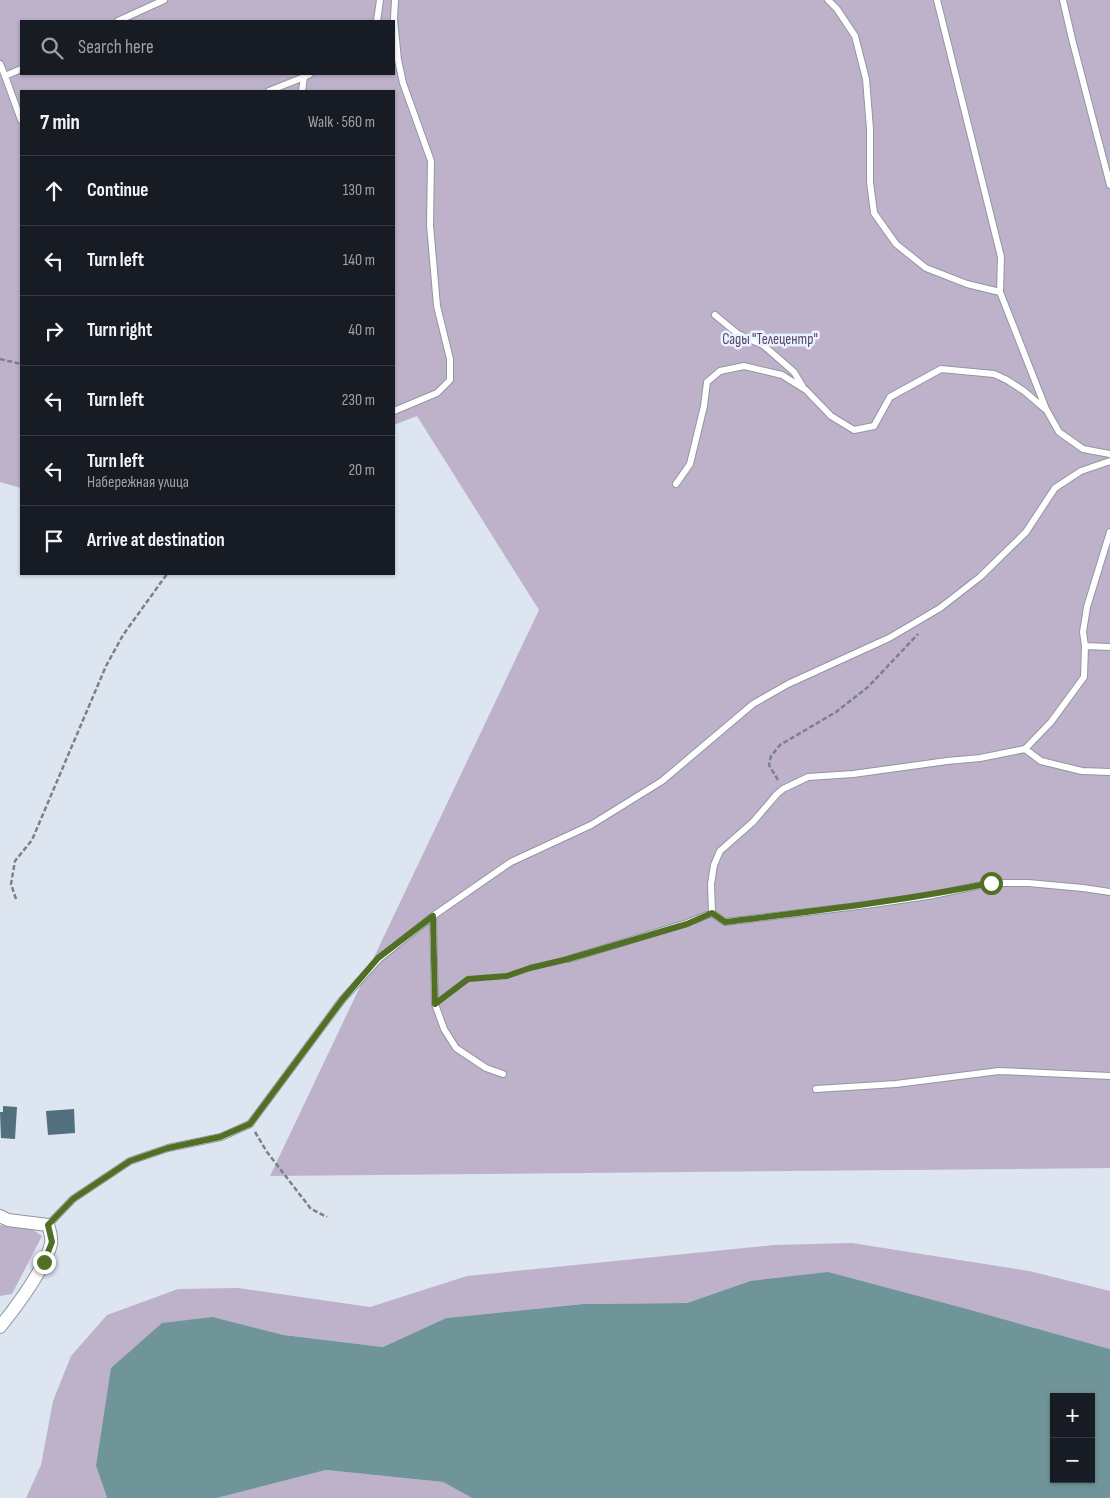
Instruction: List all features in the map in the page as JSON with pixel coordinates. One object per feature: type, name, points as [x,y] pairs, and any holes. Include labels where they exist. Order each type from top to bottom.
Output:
[{"type":"street","points":[[0,1216],[8,1220],[48,1225],[52,1242],[44,1262],[0,1327]]},
{"type":"lane","points":[[120,20],[164,0]]},
{"type":"lane","points":[[377,20],[380,0]]},
{"type":"lane","points":[[394,0],[394,20]]},
{"type":"lane","points":[[828,0],[837,9],[855,36],[866,79],[870,129],[870,182],[874,213],[896,244],[926,268],[967,284],[1000,292]]},
{"type":"lane","points":[[937,0],[1001,256],[1000,292],[1046,410],[1059,432],[1083,449],[1110,454]]},
{"type":"lane","points":[[1063,0],[1110,185]]},
{"type":"lane","points":[[395,29],[398,60],[403,83],[431,161],[430,225],[437,306],[450,359],[450,380],[437,393],[395,411]]},
{"type":"lane","points":[[0,64],[20,117]]},
{"type":"lane","points":[[5,76],[20,69]]},
{"type":"lane","points":[[270,90],[307,75]]},
{"type":"lane","points":[[302,90],[307,75]]},
{"type":"lane","points":[[715,315],[738,334],[763,345],[794,372],[806,390],[831,416],[854,430],[874,426],[890,397],[941,369],[994,374],[1024,391],[1046,410]]},
{"type":"lane","points":[[676,484],[690,464],[704,406],[707,382],[720,370],[744,366],[782,375],[806,390]]},
{"type":"lane","points":[[48,1225],[73,1199],[130,1161],[168,1148],[220,1137],[250,1124],[342,1000],[378,958],[433,916],[512,862],[592,825],[662,781],[753,704],[788,684],[889,638],[940,608],[980,577],[1026,532],[1055,488],[1081,471],[1110,461]]},
{"type":"lane","points":[[712,913],[711,884],[714,865],[720,852],[753,822],[783,789],[808,777],[853,774],[980,758],[1025,748],[1051,722],[1084,677],[1085,646],[1082,632],[1087,607],[1110,532]]},
{"type":"lane","points":[[1085,646],[1110,647]]},
{"type":"lane","points":[[1025,748],[1042,761],[1082,771],[1110,772]]},
{"type":"lane","points":[[712,913],[725,922],[928,896],[991,883],[1028,883],[1110,892]]},
{"type":"lane","points":[[568,959],[687,924],[712,913]]},
{"type":"lane","points":[[433,916],[435,1004],[444,1029],[456,1048],[486,1068],[503,1074]]},
{"type":"lane","points":[[816,1089],[896,1084],[999,1071],[1110,1076]]},
{"type":"path","points":[[0,359],[20,364]]},
{"type":"path","points":[[16,899],[10,884],[15,860],[32,840],[106,666],[123,635],[166,575]]},
{"type":"path","points":[[783,789],[769,765],[771,756],[780,745],[836,712],[868,687],[922,631]]},
{"type":"path","points":[[435,1004],[468,979],[507,976],[530,968],[568,959]]},
{"type":"path","points":[[250,1124],[267,1152],[311,1208],[327,1217]]},
{"type":"green space","name":"Сады \"Телецентр\"","points":[[0,0],[1110,0],[1110,1168],[270,1176],[539,610],[417,416],[395,425],[395,90],[20,90],[20,488],[0,482]]},
{"type":"green space","points":[[0,1225],[32,1229],[42,1236],[12,1294],[0,1296]]},
{"type":"green space","points":[[852,1243],[1029,1271],[1110,1291],[1110,1349],[978,1312],[750,1281],[687,1303],[583,1304],[446,1318],[383,1347],[284,1335],[213,1317],[96,1466],[107,1498],[26,1498],[41,1465],[53,1401],[71,1356],[107,1315],[178,1289],[238,1288],[370,1307],[467,1276],[774,1245]]},
{"type":"green space","points":[[326,1470],[443,1482],[472,1498],[217,1498]]},
{"type":"shaded area","points":[[828,1272],[1110,1349],[1110,1498],[472,1498],[443,1482],[326,1470],[217,1498],[107,1498],[96,1466],[111,1368],[162,1323],[213,1317],[284,1335],[383,1347],[446,1318],[583,1304],[687,1303],[750,1281]]},
{"type":"building","points":[[3,1106],[17,1107],[15,1139],[1,1138],[0,1112],[3,1112]]},
{"type":"building","points":[[74,1109],[75,1133],[48,1135],[46,1111]]},
{"type":"route","points":[[44,1262],[52,1242],[48,1225],[73,1199],[130,1161],[168,1148],[220,1137],[250,1124],[342,1000],[378,958],[433,916],[435,1004],[468,979],[507,976],[687,924],[712,913],[725,922],[928,896],[991,883]]}]
